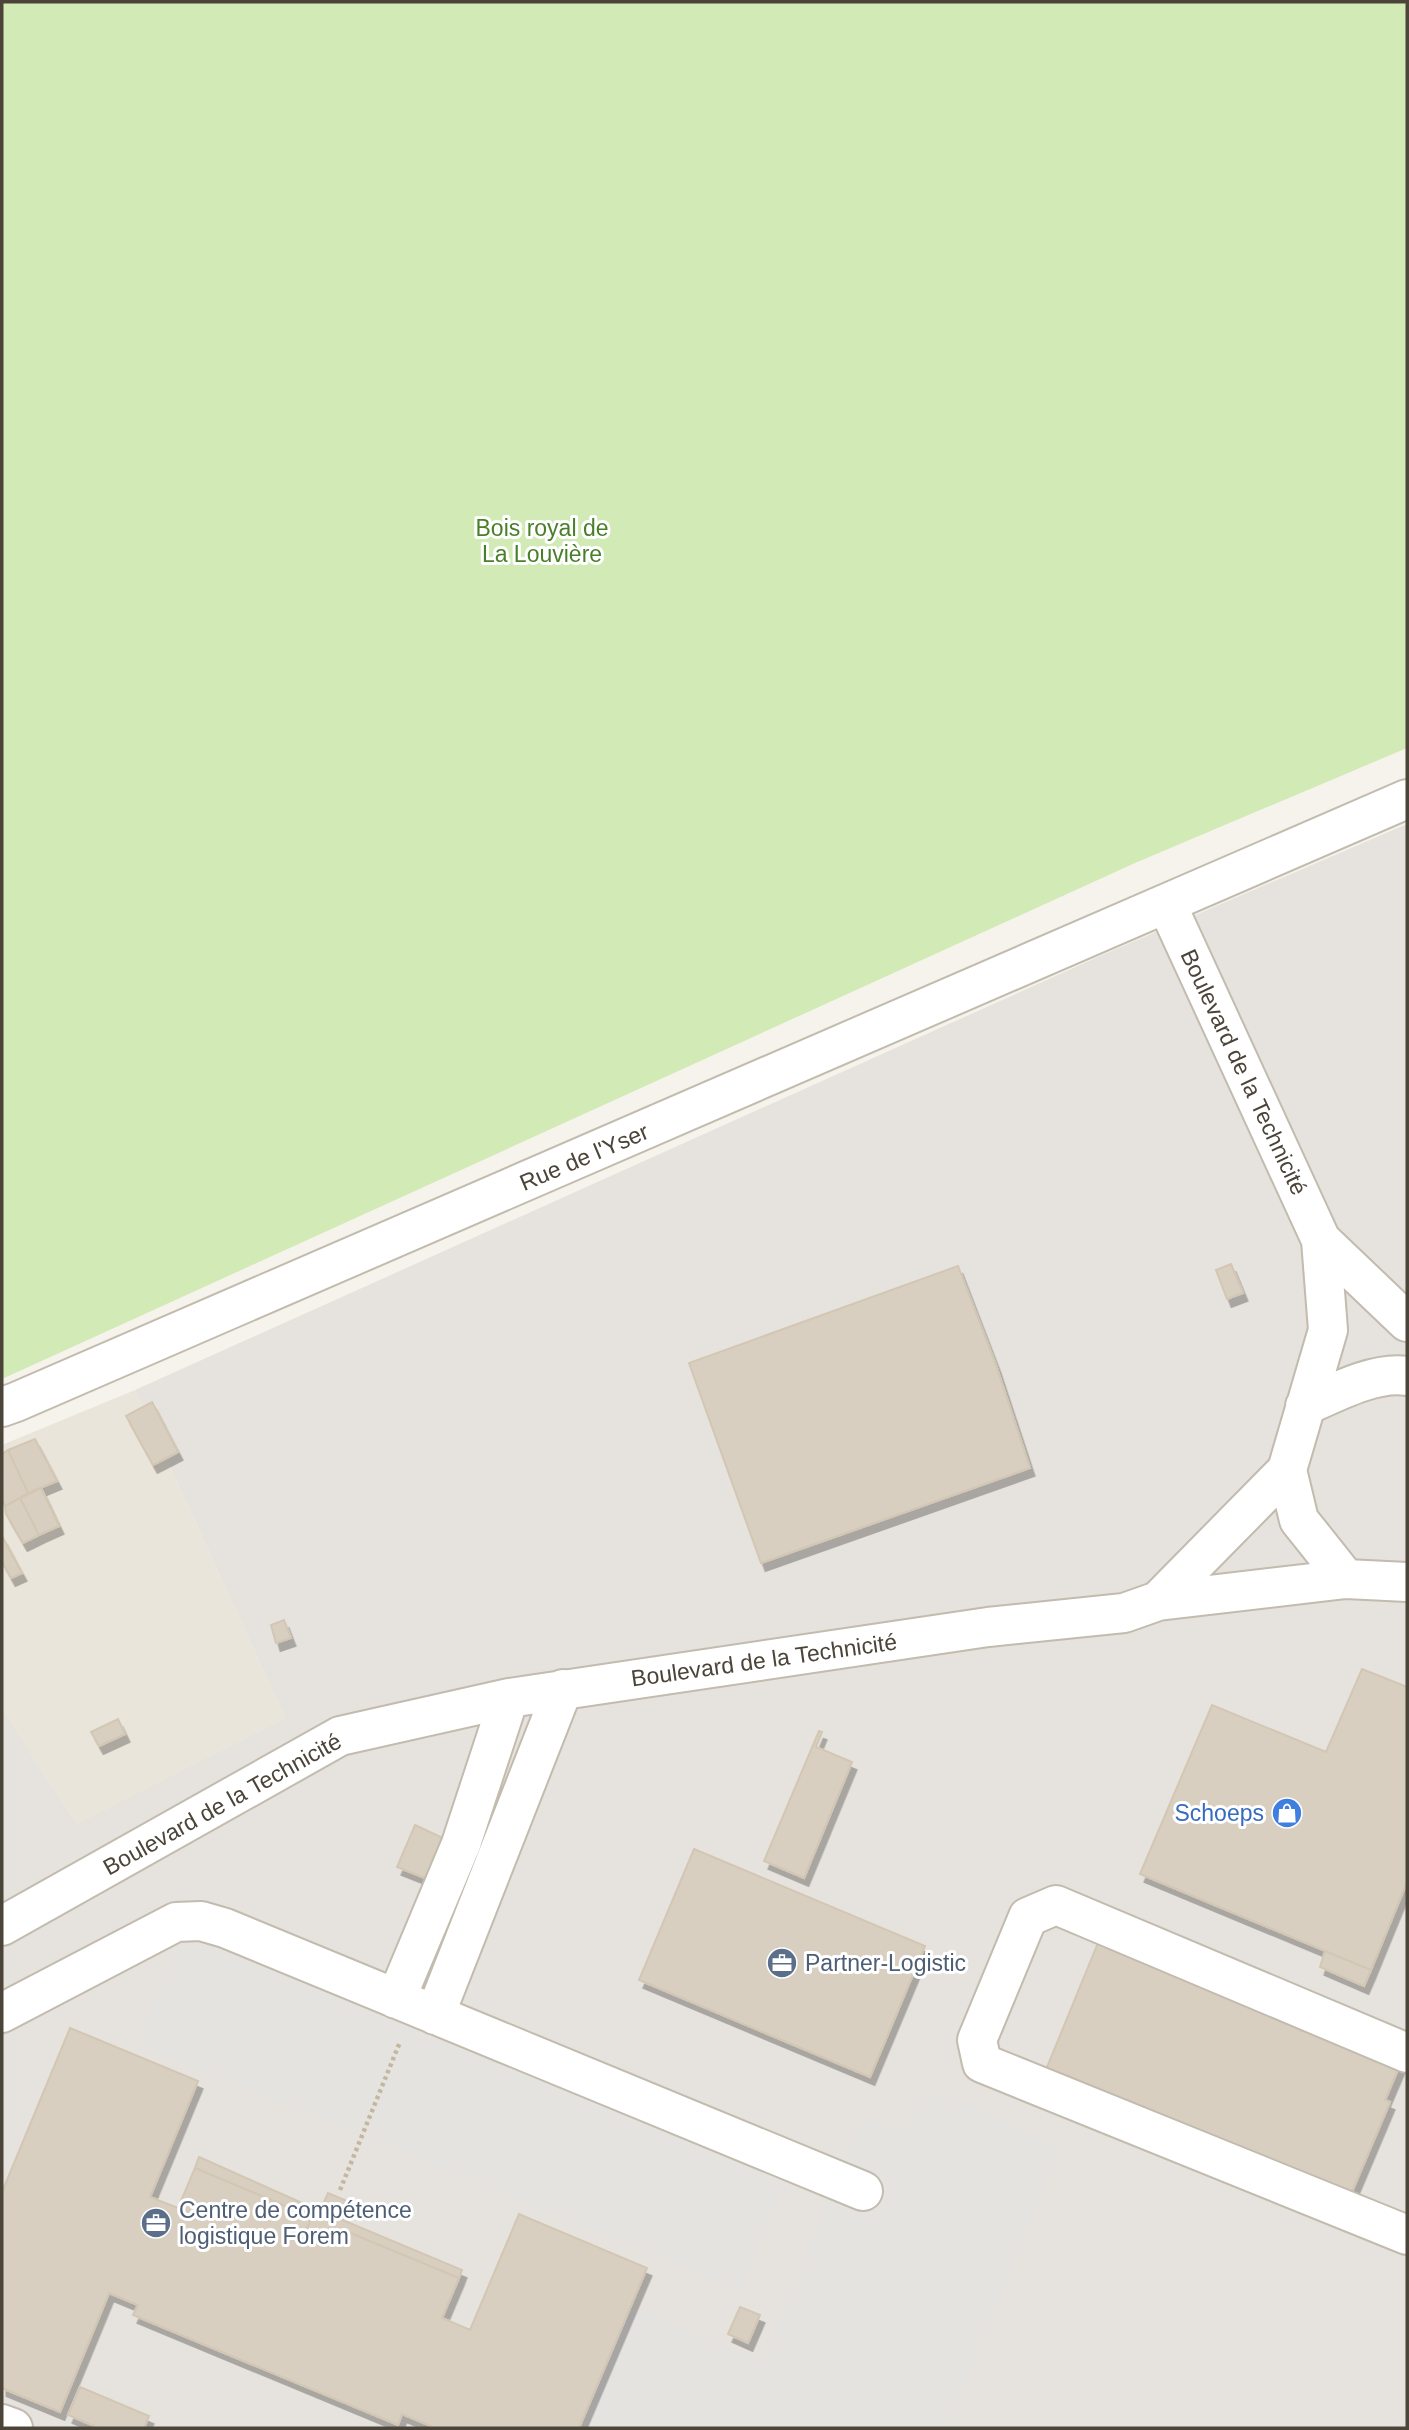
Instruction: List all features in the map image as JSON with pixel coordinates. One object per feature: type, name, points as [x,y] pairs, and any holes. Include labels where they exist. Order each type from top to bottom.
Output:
[{"type":"street","name":"Rue de l'Yser","points":[[2,1407],[1407,799]]},
{"type":"street","name":"Boulevard de la Technicité","points":[[2,1926],[340,1736],[509,1698],[563,1689],[988,1627],[1124,1612],[1158,1601],[1287,1470],[1328,1330],[1321,1240],[1167,905]]},
{"type":"street","name":"Boulevard de la Technicité","points":[[1321,1240],[1407,1322]]},
{"type":"street","points":[[1305,1406],[1355,1384],[1397,1374],[1407,1376]]},
{"type":"street","points":[[1287,1470],[1299,1520],[1346,1579]]},
{"type":"street","points":[[1158,1601],[1346,1579],[1407,1582]]},
{"type":"street","points":[[415,2007],[563,1689]]},
{"type":"street","points":[[415,2007],[461,1843],[509,1698]]},
{"type":"street","points":[[1407,2053],[1056,1905],[1028,1917],[977,2040],[982,2063],[1407,2235]]},
{"type":"street","points":[[2,2013],[176,1922],[201,1921],[225,1928],[863,2191]]},
{"type":"street","points":[[2,2424],[13,2428]]},
{"type":"path","points":[[340,2190],[415,2007]]},
{"type":"shaded area","points":[[1407,824],[1407,2428],[2,2428],[2,1708],[76,1825],[285,1718],[135,1390],[1100,956]]},
{"type":"shaded area","points":[[135,1390],[285,1718],[76,1826],[2,1708],[2,1445]]},
{"type":"shaded area","points":[[179,1944],[218,1947],[786,2182],[740,2290],[136,2043]]},
{"type":"shaded area","points":[[922,2085],[1061,2147],[947,2428],[579,2428],[630,2306],[763,2361],[862,2115],[903,2131]]},
{"type":"green space","name":"Bois royal de La Louvière","points":[[2,2],[1407,2],[1407,748],[1135,863],[2,1379]]},
{"type":"building","points":[[1231,1264],[1243,1293],[1227,1299],[1216,1270]]},
{"type":"building","points":[[958,1266],[996,1365],[1030,1468],[761,1563],[689,1363]]},
{"type":"building","points":[[152,1402],[178,1452],[153,1465],[126,1416]]},
{"type":"building","points":[[35,1439],[57,1481],[28,1493],[8,1450]]},
{"type":"building","points":[[8,1450],[28,1493],[5,1506],[2,1500],[2,1454]]},
{"type":"building","points":[[41,1488],[59,1526],[39,1535],[20,1498]]},
{"type":"building","points":[[20,1498],[39,1535],[23,1543],[6,1514],[5,1506]]},
{"type":"building","points":[[2,1536],[22,1573],[11,1578],[2,1562]]},
{"type":"building","points":[[284,1620],[291,1638],[276,1643],[271,1625]]},
{"type":"building","name":"Schoeps","points":[[1362,1669],[1407,1687],[1407,1882],[1371,1970],[1140,1874],[1212,1705],[1326,1752]]},
{"type":"building","points":[[118,1719],[125,1734],[99,1746],[91,1732]]},
{"type":"building","points":[[819,1731],[822,1732],[816,1747],[852,1762],[804,1878],[764,1861]]},
{"type":"building","points":[[415,1825],[447,1840],[430,1880],[397,1867]]},
{"type":"building","name":"Partner-Logistic","points":[[694,1849],[925,1946],[870,2077],[639,1980]]},
{"type":"building","points":[[1100,1938],[1400,2065],[1385,2100],[1390,2102],[1349,2199],[1045,2072]]},
{"type":"building","points":[[1325,1951],[1371,1970],[1364,1986],[1320,1967]]},
{"type":"building","name":"Centre de compétence logistique Forem","points":[[70,2028],[198,2081],[150,2197],[178,2208],[195,2168],[312,2217],[306,2230],[336,2242],[341,2229],[459,2278],[442,2318],[470,2330],[519,2214],[647,2268],[579,2428],[430,2428],[431,2426],[402,2414],[398,2425],[133,2315],[138,2305],[109,2293],[60,2412],[2,2388],[2,2192]]},
{"type":"building","points":[[199,2157],[320,2211],[328,2193],[347,2201],[340,2219],[462,2270],[459,2278],[341,2229],[336,2242],[306,2230],[312,2217],[195,2168]]},
{"type":"building","points":[[740,2307],[760,2315],[748,2343],[728,2334]]},
{"type":"building","points":[[80,2387],[149,2416],[144,2428],[99,2428],[68,2415]]},
{"type":"place","name":"Schoeps","points":[[1287,1813]]},
{"type":"place","name":"Partner-Logistic","points":[[782,1963]]},
{"type":"place","name":"Centre de compétence logistique Forem","points":[[156,2223]]}]
